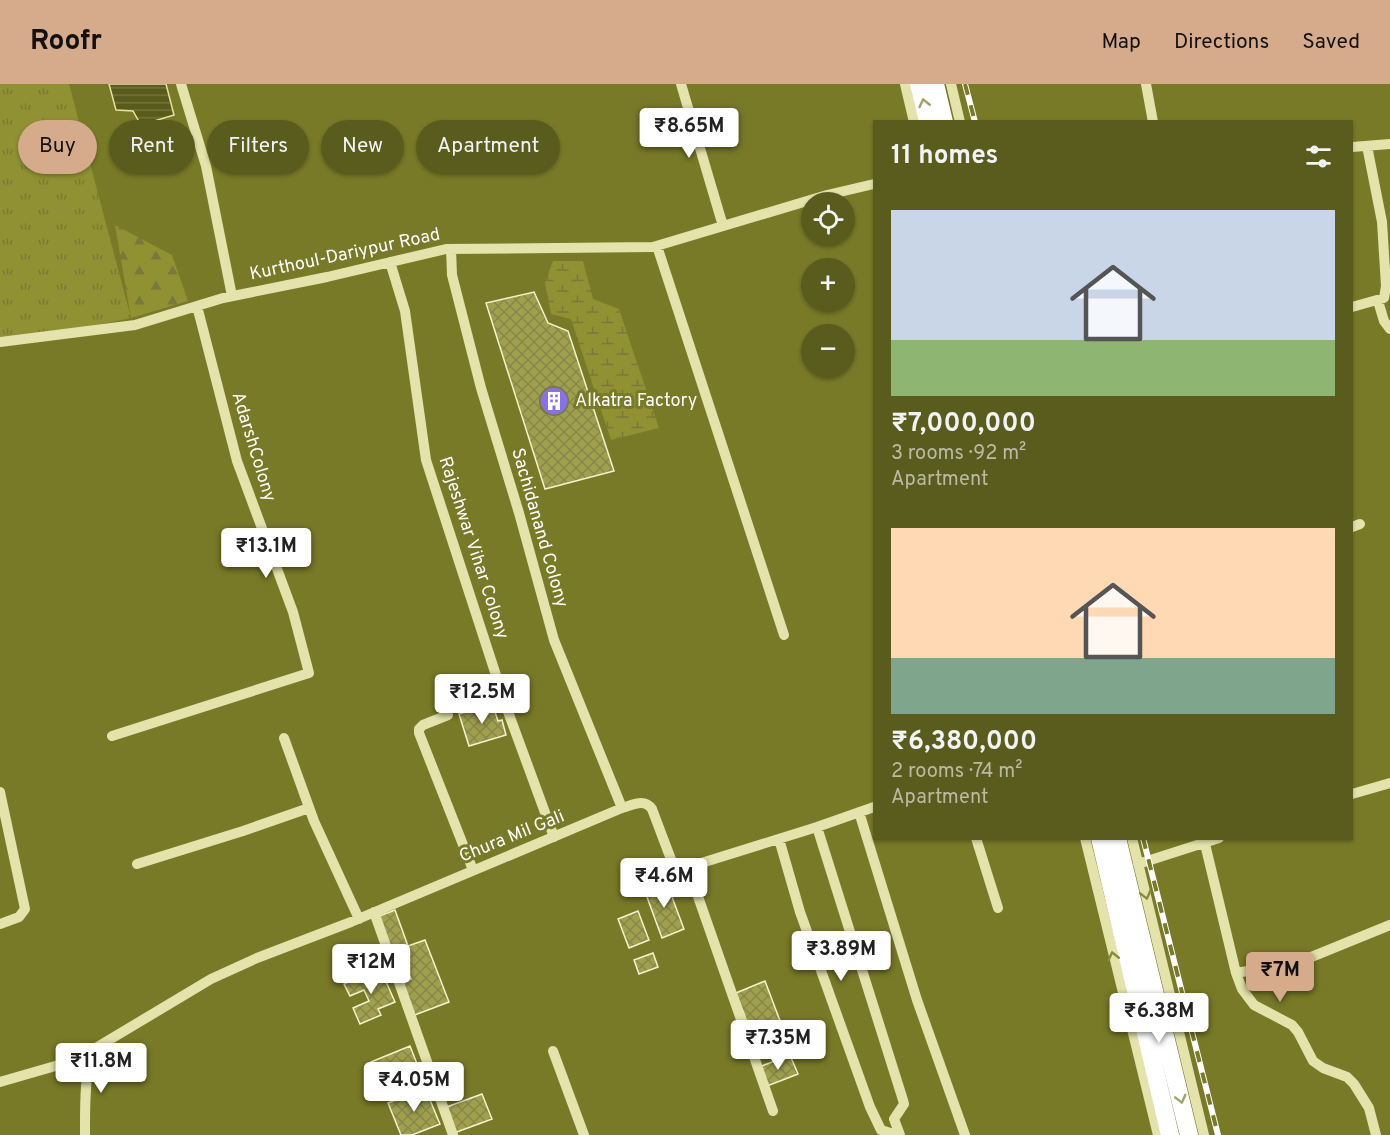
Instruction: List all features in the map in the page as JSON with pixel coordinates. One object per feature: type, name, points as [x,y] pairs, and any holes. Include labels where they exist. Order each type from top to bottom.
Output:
[{"type":"highway","points":[[919,84],[928,120]]},
{"type":"highway","points":[[935,84],[944,120]]},
{"type":"highway","points":[[1100,840],[1162,1134]]},
{"type":"highway","points":[[1117,840],[1190,1135]]},
{"type":"street","points":[[181,84],[206,166],[232,296]]},
{"type":"street","points":[[681,84],[723,226]]},
{"type":"street","points":[[905,84],[914,120]]},
{"type":"street","points":[[951,84],[960,120]]},
{"type":"street","points":[[1146,84],[1153,120]]},
{"type":"street","points":[[1353,147],[1390,144]]},
{"type":"street","points":[[1353,307],[1378,301],[1385,294],[1382,222],[1367,146]]},
{"type":"street","name":"Kurthoul-Dariypur Road","points":[[0,342],[135,325],[232,296],[451,249],[657,246],[827,195],[873,184]]},
{"type":"street","points":[[657,246],[784,635]]},
{"type":"street","name":"Sachidanand Colony","points":[[451,249],[452,275],[478,377],[554,640],[622,808]]},
{"type":"street","name":"Rajeshwar Vihar Colony","points":[[390,262],[405,311],[426,460],[507,709],[554,837]]},
{"type":"street","points":[[1378,301],[1384,321],[1390,329]]},
{"type":"street","name":"AdarshColony","points":[[112,736],[309,673],[293,612],[237,461],[197,306]]},
{"type":"street","points":[[448,716],[423,725],[419,733],[473,870]]},
{"type":"street","points":[[284,738],[309,808],[359,919]]},
{"type":"street","points":[[1353,794],[1390,783]]},
{"type":"street","points":[[0,792],[26,909],[19,917],[0,924]]},
{"type":"street","name":"Chura Mil Gali","points":[[90,1056],[99,1045],[110,1038],[227,971],[283,946],[359,919],[622,808],[642,802],[649,805],[674,866],[679,870],[688,868]]},
{"type":"street","points":[[773,1111],[688,868],[873,807]]},
{"type":"street","points":[[137,864],[309,808]]},
{"type":"street","points":[[859,812],[917,1000],[965,1135]]},
{"type":"street","points":[[817,827],[903,1100],[904,1104],[894,1119],[898,1135]]},
{"type":"street","points":[[779,839],[800,912],[870,1107],[881,1130],[898,1135]]},
{"type":"street","points":[[977,840],[998,908]]},
{"type":"street","points":[[1085,840],[1140,1064],[1162,1134],[1145,1135]]},
{"type":"street","points":[[1132,840],[1204,1135]]},
{"type":"street","points":[[1138,864],[1214,840]]},
{"type":"street","points":[[1205,844],[1236,973],[1242,989],[1254,1005],[1292,1025],[1317,1065],[1347,1077],[1354,1084],[1363,1095],[1369,1108],[1376,1135]]},
{"type":"street","points":[[374,912],[453,1135]]},
{"type":"street","points":[[1236,973],[1285,966],[1305,960],[1390,925]]},
{"type":"street","points":[[553,1051],[584,1135]]},
{"type":"street","points":[[1140,1064],[1184,1053]]},
{"type":"street","points":[[0,1082],[90,1056],[85,1114],[86,1135]]},
{"type":"green space","points":[[0,84],[69,84],[79,120],[18,120],[18,174],[93,174],[131,318],[0,345]]},
{"type":"green space","points":[[115,225],[172,255],[188,301],[131,318]]},
{"type":"green space","points":[[553,261],[583,261],[593,299],[619,309],[659,428],[611,440],[571,319],[551,314],[545,283]]},
{"type":"shaded area","points":[[109,84],[166,84],[174,115],[158,120],[138,120],[133,111],[116,110]]},
{"type":"building","name":"Alkatra Factory","points":[[534,292],[548,323],[568,331],[614,471],[545,489],[486,303]]},
{"type":"building","points":[[496,703],[498,711],[495,712],[498,721],[502,720],[506,735],[469,746],[459,714]]},
{"type":"building","points":[[666,881],[684,929],[662,938],[644,889]]},
{"type":"building","points":[[395,910],[408,946],[425,940],[449,1002],[412,1016],[399,983],[411,979],[405,964],[396,967],[377,917]]},
{"type":"building","points":[[638,911],[649,940],[629,948],[618,919]]},
{"type":"building","points":[[653,953],[658,967],[639,974],[634,960]]},
{"type":"building","points":[[380,968],[395,1002],[378,1009],[381,1015],[360,1024],[353,1008],[369,1001],[364,990],[350,996],[344,984]]},
{"type":"building","points":[[765,981],[788,1042],[759,1053],[736,993]]},
{"type":"building","points":[[410,1046],[421,1074],[382,1090],[371,1062]]},
{"type":"building","points":[[790,1055],[798,1074],[767,1086],[759,1067]]},
{"type":"building","points":[[425,1088],[440,1124],[412,1135],[401,1135],[388,1103]]},
{"type":"building","points":[[482,1094],[492,1119],[454,1133],[444,1108]]},
{"type":"railway","points":[[965,84],[974,120]]},
{"type":"railway","points":[[1144,840],[1218,1135]]},
{"type":"place","name":"Alkatra Factory","points":[[554,401]]}]
